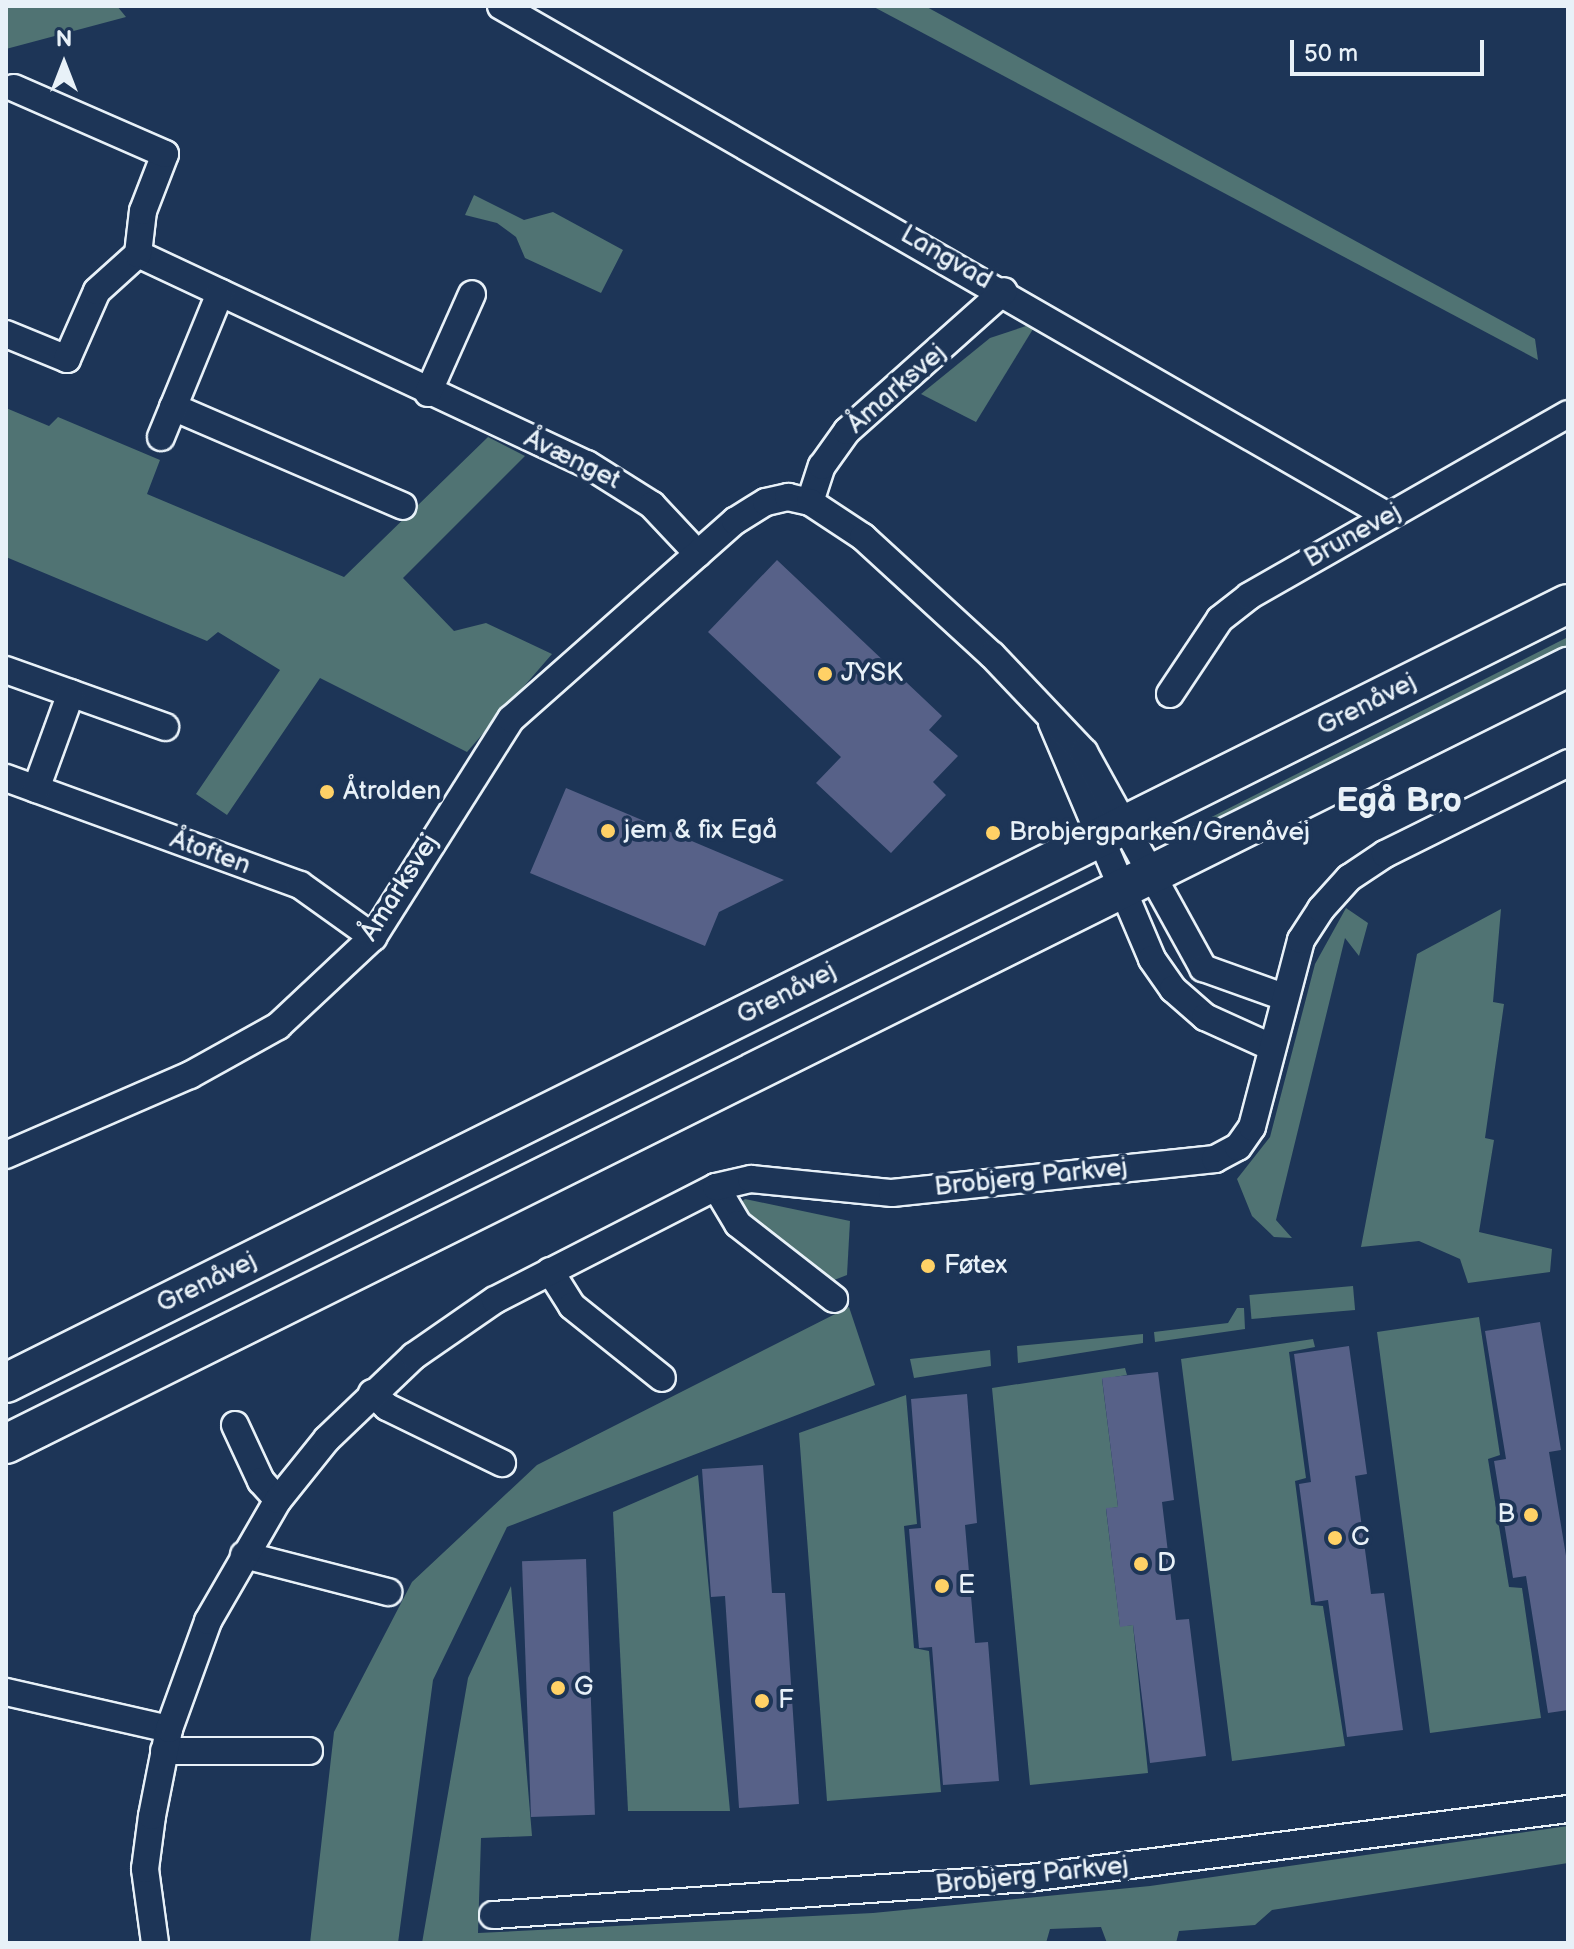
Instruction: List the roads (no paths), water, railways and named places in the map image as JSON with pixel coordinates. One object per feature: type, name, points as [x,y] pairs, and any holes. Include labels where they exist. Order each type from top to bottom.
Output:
[{"type":"main road","name":"Grenåvej","points":[[6,1383],[1568,604]]},
{"type":"main road","name":"Grenåvej","points":[[6,1444],[1568,667]]},
{"type":"street","name":"Langvad","points":[[501,6],[1004,291],[1388,516]]},
{"type":"street","points":[[6,334],[67,359],[97,291],[138,254],[143,211],[165,154],[14,88]]},
{"type":"street","name":"Åvænget","points":[[138,254],[621,483],[652,505],[698,554]]},
{"type":"street","name":"Åmarksvej","points":[[6,1155],[190,1075],[278,1026],[373,937],[511,719],[698,554],[766,502],[788,497],[810,502],[822,466],[847,431],[1004,291]]},
{"type":"street","points":[[161,437],[220,293]]},
{"type":"street","points":[[428,393],[472,294]]},
{"type":"street","points":[[173,407],[403,506]]},
{"type":"street","name":"Brunevej","points":[[1170,694],[1220,619],[1388,516],[1568,414]]},
{"type":"street","points":[[810,502],[863,537],[992,655],[1051,723],[1112,832],[1136,882],[1173,989],[1205,1017],[1271,1047]]},
{"type":"street","points":[[6,670],[165,727]]},
{"type":"street","points":[[36,789],[71,693]]},
{"type":"street","name":"Brobjerg Parkvej","points":[[155,1943],[145,1869],[167,1740],[208,1621],[278,1500],[372,1393],[433,1341],[550,1271],[716,1187],[751,1179],[892,1193],[1215,1159],[1238,1147],[1252,1127],[1301,940],[1349,878],[1568,763]]},
{"type":"street","name":"Åtoften","points":[[6,778],[300,885],[373,937]]},
{"type":"street","points":[[1136,882],[1203,968],[1284,997]]},
{"type":"street","points":[[716,1187],[738,1224],[834,1299]]},
{"type":"street","points":[[550,1271],[572,1306],[662,1378]]},
{"type":"street","points":[[372,1393],[387,1407],[502,1463]]},
{"type":"street","points":[[235,1425],[261,1481],[278,1500]]},
{"type":"street","points":[[244,1555],[388,1592]]},
{"type":"street","points":[[6,1692],[167,1740],[309,1751]]},
{"type":"street","name":"Brobjerg Parkvej","points":[[493,1915],[1029,1878],[1568,1809]]},
{"type":"place","name":"JYSK","points":[[825,674]]},
{"type":"place","name":"Åtrolden","points":[[327,792]]},
{"type":"place","name":"jem & fix Egå","points":[[608,831]]},
{"type":"place","name":"Brobjergparken/Grenåvej","points":[[993,833]]},
{"type":"place","name":"Føtex","points":[[928,1266]]},
{"type":"place","name":"B","points":[[1531,1515]]},
{"type":"place","name":"C","points":[[1335,1538]]},
{"type":"place","name":"D","points":[[1141,1564]]},
{"type":"place","name":"E","points":[[942,1586]]},
{"type":"place","name":"G","points":[[558,1688]]},
{"type":"place","name":"F","points":[[762,1701]]},
{"type":"district","name":"Egå Bro","points":[[1399,801]]}]
